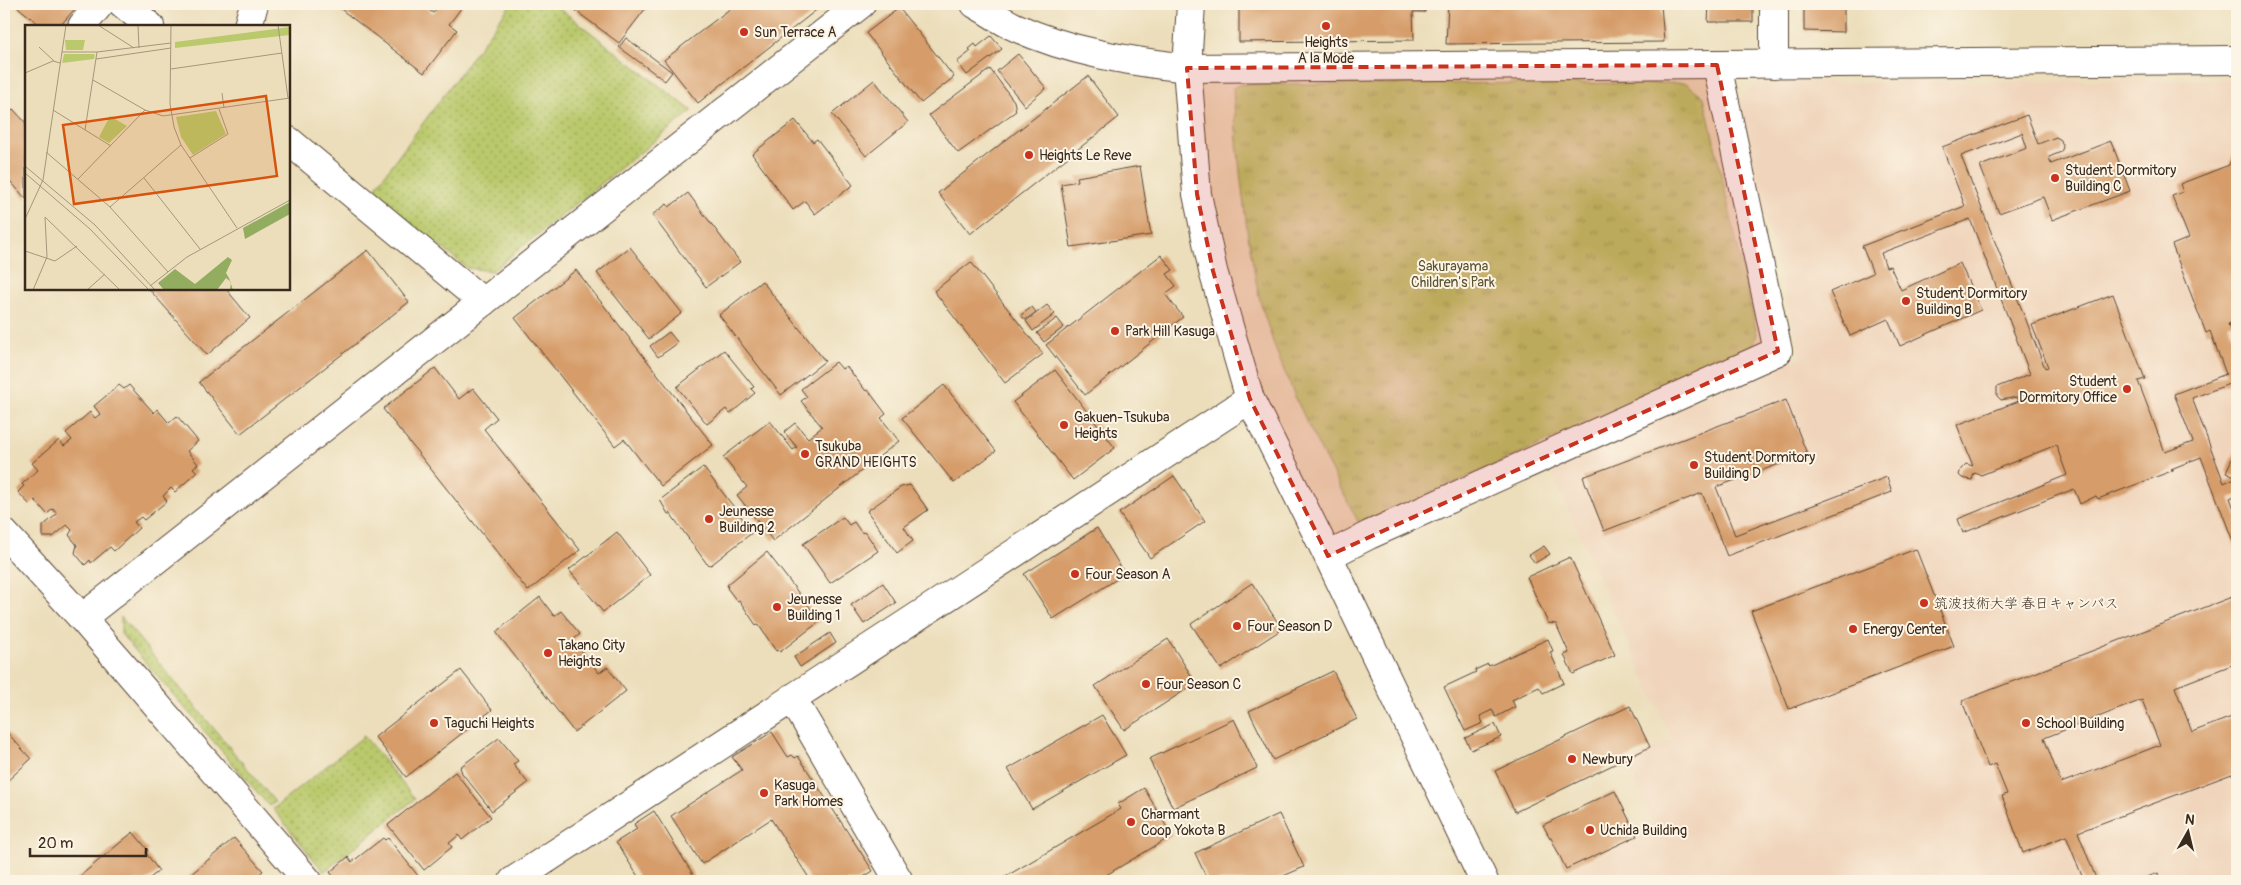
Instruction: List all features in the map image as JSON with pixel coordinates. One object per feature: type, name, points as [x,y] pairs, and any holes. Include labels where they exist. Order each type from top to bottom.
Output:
[{"type":"street","points":[[83,25],[100,4]]},
{"type":"street","points":[[123,4],[149,25]]},
{"type":"street","points":[[248,25],[254,4]]},
{"type":"street","points":[[82,618],[861,4]]},
{"type":"street","points":[[975,4],[1014,26],[1060,45],[1139,63],[1187,68],[2237,60]]},
{"type":"street","points":[[1191,4],[1187,68],[1197,194],[1213,271],[1250,399],[1328,556],[1484,881]]},
{"type":"street","points":[[1774,4],[1774,64]]},
{"type":"street","points":[[1328,556],[1369,535],[1778,351],[1717,65]]},
{"type":"street","points":[[290,142],[483,302]]},
{"type":"street","points":[[513,881],[1250,399]]},
{"type":"street","points":[[4,532],[82,618],[308,881]]},
{"type":"street","points":[[792,698],[899,881]]},
{"type":"highlighted area","points":[[1717,65],[1778,351],[1328,556],[1250,399],[1213,271],[1197,194],[1187,68]]},
{"type":"shaded area","name":"筑波技術大学 春日キャンパス","points":[[2237,80],[2237,881],[1545,881],[1655,829],[1627,762],[1672,739],[1549,468],[1752,374],[1801,358],[1736,103],[1756,83]]},
{"type":"green space","points":[[511,4],[554,4],[692,111],[492,271],[467,268],[372,192]]},
{"type":"green space","name":"Sakurayama Children's Park","points":[[1686,83],[1704,97],[1757,334],[1752,350],[1360,525],[1320,448],[1283,369],[1261,305],[1245,217],[1233,88],[1241,84]]},
{"type":"green space","points":[[121,617],[275,802],[269,806],[121,634]]},
{"type":"green space","points":[[364,736],[415,799],[324,872],[273,809]]},
{"type":"building","points":[[14,4],[79,4],[61,25],[40,25]]},
{"type":"building","points":[[334,4],[421,4],[433,13],[440,4],[458,4],[462,7],[449,24],[457,30],[424,73]]},
{"type":"building","points":[[581,4],[649,4],[619,43],[576,11]]},
{"type":"building","name":"Sun Terrace A","points":[[736,4],[824,4],[698,103],[664,60]]},
{"type":"building","name":"Heights A la Mode","points":[[1239,4],[1426,4],[1425,12],[1413,12],[1414,40],[1239,42]]},
{"type":"building","points":[[1448,4],[1661,4],[1664,42],[1446,44]]},
{"type":"building","points":[[1709,4],[1753,4],[1753,22],[1708,22]]},
{"type":"building","points":[[1804,4],[1844,4],[1844,32],[1804,31]]},
{"type":"building","points":[[899,8],[954,77],[921,103],[866,33]]},
{"type":"building","points":[[991,36],[1002,49],[967,75],[957,62],[971,51],[969,49],[975,44],[977,47]]},
{"type":"building","points":[[626,38],[672,72],[665,81],[619,47]]},
{"type":"building","points":[[1018,54],[1046,88],[1025,106],[997,71]]},
{"type":"building","points":[[990,69],[1014,101],[1016,111],[958,153],[929,115]]},
{"type":"building","name":"Heights Le Reve","points":[[1088,76],[1119,117],[970,234],[938,193]]},
{"type":"building","points":[[874,80],[908,122],[866,156],[832,114]]},
{"type":"building","points":[[13,109],[25,122],[25,198],[4,174],[4,118]]},
{"type":"building","points":[[2027,115],[2038,144],[2056,137],[2061,140],[2063,147],[2061,152],[2049,157],[2051,164],[2111,141],[2130,191],[2052,220],[2043,197],[1999,213],[1980,166],[2027,148],[2022,133],[1961,156],[2045,368],[2048,367],[2032,325],[2113,294],[2145,379],[2138,381],[2165,452],[2193,442],[2174,394],[2226,374],[2210,331],[2206,333],[2172,245],[2189,238],[2172,196],[2183,192],[2180,184],[2229,165],[2237,146],[2237,304],[2233,306],[2237,321],[2228,324],[2237,349],[2237,381],[2192,398],[2224,483],[2237,477],[2237,495],[2230,498],[2237,517],[2237,552],[2201,457],[2171,469],[2174,470],[2098,499],[2096,496],[2080,504],[2074,489],[1963,533],[1958,519],[2067,475],[2056,445],[1981,475],[1974,473],[1972,480],[1962,478],[1959,475],[1961,469],[1966,464],[1973,466],[1957,425],[2019,401],[2017,397],[2001,400],[1997,396],[1997,387],[2030,374],[1970,219],[1881,253],[1886,267],[1890,266],[1901,290],[1960,263],[1981,310],[1900,346],[1888,319],[1850,336],[1830,292],[1873,273],[1862,246],[1965,206],[1942,147]]},
{"type":"building","points":[[795,120],[813,142],[817,139],[853,185],[815,214],[805,201],[793,210],[752,154]]},
{"type":"building","points":[[1140,166],[1151,235],[1071,247],[1061,184],[1078,181],[1077,177]]},
{"type":"building","points":[[688,193],[740,262],[706,287],[652,215],[667,204],[669,207]]},
{"type":"building","points":[[630,247],[682,313],[649,339],[597,273]]},
{"type":"building","points":[[368,250],[409,302],[240,434],[199,382]]},
{"type":"building","name":"Park Hill Kasuga","points":[[1161,255],[1173,270],[1167,274],[1176,286],[1165,294],[1183,317],[1085,395],[1046,345]]},
{"type":"building","points":[[971,262],[1043,354],[1005,383],[934,291]]},
{"type":"building","points":[[576,270],[713,445],[661,486],[624,439],[615,446],[515,318]]},
{"type":"building","points":[[762,281],[825,361],[781,395],[719,315]]},
{"type":"building","points":[[150,290],[227,290],[250,318],[207,355]]},
{"type":"building","points":[[1047,305],[1055,314],[1033,331],[1026,321]]},
{"type":"building","points":[[1032,307],[1036,312],[1025,320],[1021,315]]},
{"type":"building","points":[[1057,318],[1064,327],[1044,342],[1037,333]]},
{"type":"building","points":[[669,332],[678,343],[658,357],[650,346]]},
{"type":"building","points":[[724,350],[754,387],[751,389],[755,393],[730,414],[726,409],[707,424],[677,387]]},
{"type":"building","name":"Tsukuba GRAND HEIGHTS","points":[[836,362],[842,369],[846,366],[866,391],[868,390],[886,414],[881,418],[899,441],[773,541],[737,495],[747,487],[723,457],[770,421],[793,450],[797,447],[784,432],[795,423],[808,438],[822,427],[801,401],[807,397],[801,389]]},
{"type":"building","points":[[435,368],[459,399],[473,388],[497,418],[484,429],[580,550],[528,591],[383,409]]},
{"type":"building","name":"Gakuen-Tsukuba Heights","points":[[1055,370],[1115,448],[1073,480],[1013,402]]},
{"type":"building","points":[[119,385],[124,389],[129,385],[154,413],[157,409],[169,423],[177,416],[198,441],[187,451],[198,464],[193,468],[197,472],[175,492],[171,488],[163,496],[167,501],[144,520],[141,517],[134,522],[139,528],[114,551],[110,547],[91,563],[90,560],[85,565],[75,553],[77,545],[69,535],[72,530],[67,525],[53,537],[43,537],[43,526],[57,514],[53,509],[47,514],[35,500],[30,505],[18,492],[24,486],[22,484],[38,470],[32,463],[59,440],[64,446],[72,440],[66,433],[90,412],[95,418],[100,414],[94,406]]},
{"type":"building","points":[[944,385],[996,451],[954,483],[902,418]]},
{"type":"building","points":[[2237,398],[2237,414],[2232,400]]},
{"type":"building","name":"Student Dormitory Building D","points":[[1786,400],[1807,454],[1716,487],[1735,535],[1887,477],[1892,492],[1727,556],[1702,493],[1604,531],[1583,477]]},
{"type":"building","points":[[2237,448],[2237,477],[2226,472]]},
{"type":"building","name":"Jeunesse Building 2","points":[[703,467],[753,532],[711,565],[707,564],[670,513],[668,514],[660,500]]},
{"type":"building","points":[[1174,476],[1205,521],[1150,558],[1119,513]]},
{"type":"building","points":[[910,485],[928,510],[904,527],[913,541],[897,553],[867,511],[901,487]]},
{"type":"building","points":[[843,517],[849,525],[854,522],[861,532],[866,533],[878,551],[830,583],[803,544]]},
{"type":"building","name":"Four Season A","points":[[1097,528],[1125,574],[1053,619],[1024,574]]},
{"type":"building","points":[[617,532],[650,575],[603,612],[569,570]]},
{"type":"building","points":[[1544,546],[1550,554],[1535,563],[1529,555]]},
{"type":"building","name":"Energy Center","points":[[1916,549],[1954,646],[1789,709],[1751,611]]},
{"type":"building","name":"Jeunesse Building 1","points":[[767,552],[820,621],[780,652],[776,651],[758,624],[756,625],[739,600],[737,601],[727,588],[727,585]]},
{"type":"building","points":[[1570,557],[1615,655],[1573,674],[1564,655],[1569,653],[1556,624],[1548,623],[1527,577]]},
{"type":"building","points":[[883,583],[896,603],[864,624],[851,605]]},
{"type":"building","name":"Four Season D","points":[[1252,583],[1282,629],[1221,669],[1191,624]]},
{"type":"building","name":"School Building","points":[[2237,595],[2237,663],[2175,687],[2192,732],[2237,715],[2237,772],[2078,832],[2097,881],[2084,881],[2066,836],[2023,853],[2002,796],[2007,794],[1995,764],[1988,767],[1962,701]],"holes":[[[2142,700],[2160,745],[2061,783],[2044,738]]]},
{"type":"building","name":"Takano City Heights","points":[[540,597],[554,616],[561,611],[580,634],[573,640],[599,673],[607,667],[626,691],[574,732],[496,632]]},
{"type":"building","points":[[830,633],[836,643],[800,667],[794,657]]},
{"type":"building","name":"Four Season C","points":[[1168,639],[1196,683],[1124,730],[1095,686]]},
{"type":"building","points":[[1548,639],[1553,651],[1550,652],[1564,683],[1543,693],[1539,687],[1512,700],[1515,707],[1496,717],[1492,710],[1480,716],[1483,723],[1465,731],[1444,687],[1476,672],[1475,670],[1488,664],[1489,666]]},
{"type":"building","name":"Taguchi Heights","points":[[461,670],[492,710],[406,777],[375,737]]},
{"type":"building","points":[[1333,671],[1357,719],[1273,760],[1249,711]]},
{"type":"building","name":"Newbury","points":[[1630,706],[1650,747],[1515,812],[1495,771]]},
{"type":"building","points":[[1102,715],[1126,755],[1032,809],[1008,769]]},
{"type":"building","points":[[1234,719],[1257,768],[1173,808],[1149,759]]},
{"type":"building","points":[[1495,724],[1501,737],[1471,750],[1465,738]]},
{"type":"building","points":[[4,729],[31,759],[4,784]]},
{"type":"building","name":"Kasuga Park Homes","points":[[772,732],[788,757],[792,755],[795,758],[798,756],[873,871],[857,881],[811,881],[771,819],[702,864],[671,816],[742,770],[732,757]]},
{"type":"building","points":[[499,738],[518,761],[513,764],[528,783],[492,811],[462,773],[460,767]]},
{"type":"building","points":[[455,772],[491,817],[462,840],[459,835],[449,843],[452,847],[424,870],[388,825]]},
{"type":"building","name":"Charmant Coop Yokota B","points":[[1144,788],[1172,836],[1096,881],[998,881],[1121,809],[1118,804]]},
{"type":"building","name":"Uchida Building","points":[[1615,791],[1637,836],[1566,869],[1543,825]]},
{"type":"building","points":[[654,811],[697,881],[641,881],[616,842],[637,829],[634,824]]},
{"type":"building","points":[[1279,814],[1304,867],[1272,881],[1208,881],[1195,853]]},
{"type":"building","points":[[133,832],[148,850],[146,853],[159,871],[146,881],[74,881]]},
{"type":"building","points":[[234,838],[263,871],[250,881],[183,881]]},
{"type":"building","points":[[383,838],[385,840],[388,838],[419,877],[415,879],[417,881],[337,881],[330,872],[348,857],[352,862]]},
{"type":"building","points":[[2158,873],[2162,881],[2137,881]]},
{"type":"place","name":"Heights A la Mode","points":[[1326,26]]},
{"type":"place","name":"Sun Terrace A","points":[[744,32]]},
{"type":"place","name":"Heights Le Reve","points":[[1029,155]]},
{"type":"place","name":"Student Dormitory Building C","points":[[2055,178]]},
{"type":"place","name":"Student Dormitory Building B","points":[[1906,301]]},
{"type":"place","name":"Park Hill Kasuga","points":[[1115,331]]},
{"type":"place","name":"Student Dormitory Office","points":[[2127,389]]},
{"type":"place","name":"Gakuen-Tsukuba Heights","points":[[1064,425]]},
{"type":"place","name":"Tsukuba GRAND HEIGHTS","points":[[805,454]]},
{"type":"place","name":"Student Dormitory Building D","points":[[1694,465]]},
{"type":"place","name":"Jeunesse Building 2","points":[[709,519]]},
{"type":"place","name":"Four Season A","points":[[1075,574]]},
{"type":"place","name":"筑波技術大学 春日キャンパス","points":[[1924,603]]},
{"type":"place","name":"Jeunesse Building 1","points":[[777,607]]},
{"type":"place","name":"Four Season D","points":[[1237,626]]},
{"type":"place","name":"Energy Center","points":[[1853,629]]},
{"type":"place","name":"Takano City Heights","points":[[548,653]]},
{"type":"place","name":"Four Season C","points":[[1146,684]]},
{"type":"place","name":"Taguchi Heights","points":[[434,723]]},
{"type":"place","name":"School Building","points":[[2026,723]]},
{"type":"place","name":"Newbury","points":[[1572,759]]},
{"type":"place","name":"Kasuga Park Homes","points":[[764,793]]},
{"type":"place","name":"Charmant Coop Yokota B","points":[[1131,822]]},
{"type":"place","name":"Uchida Building","points":[[1590,830]]}]
